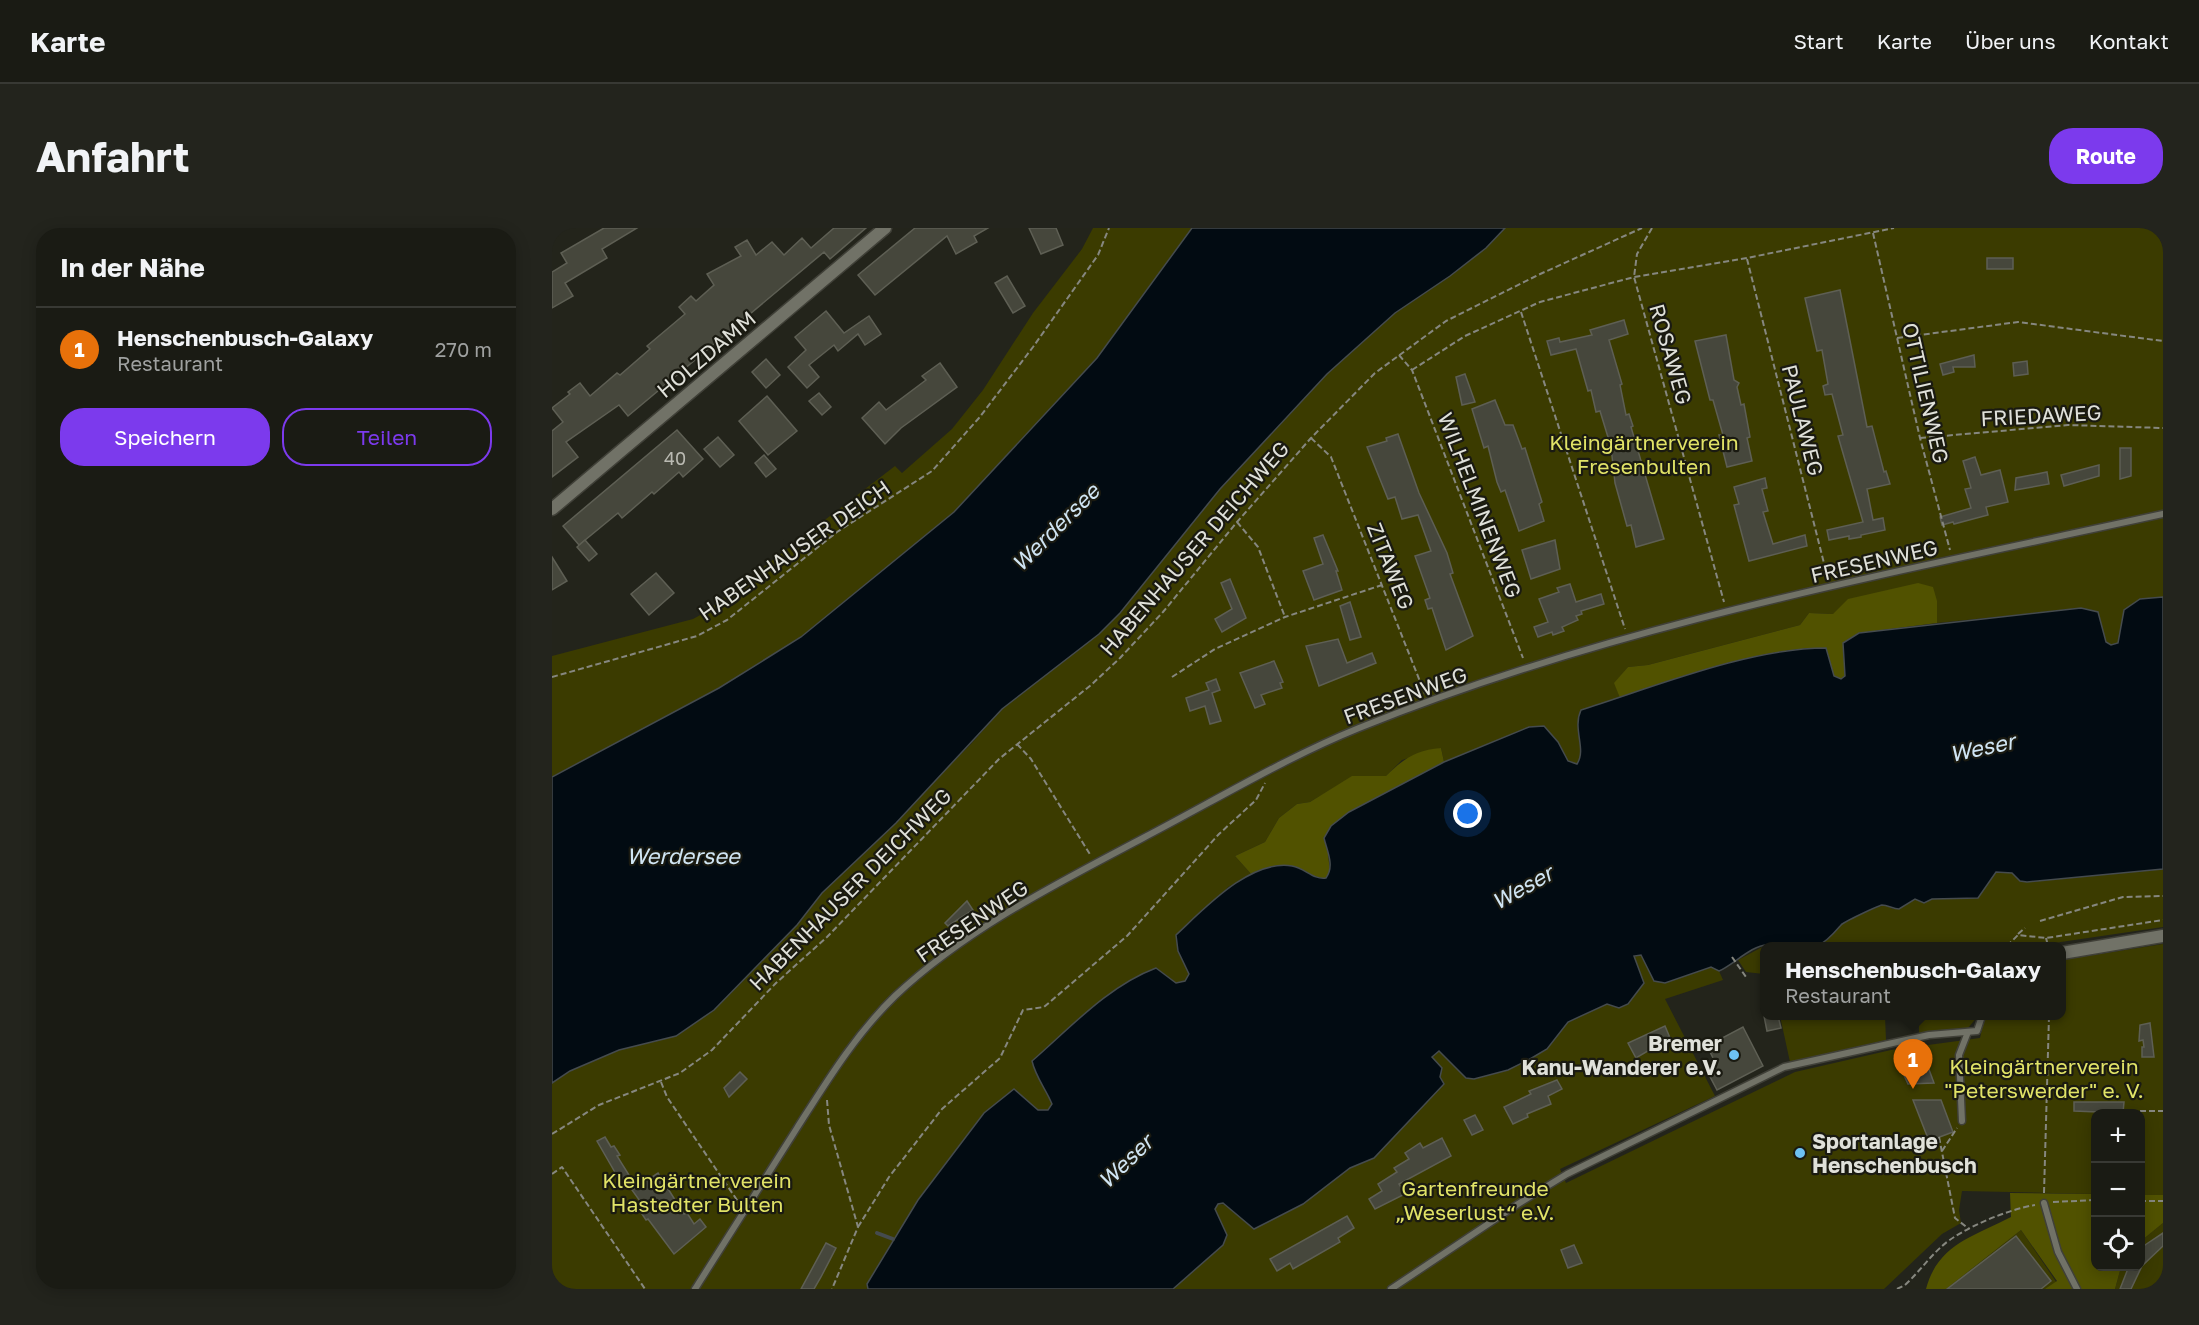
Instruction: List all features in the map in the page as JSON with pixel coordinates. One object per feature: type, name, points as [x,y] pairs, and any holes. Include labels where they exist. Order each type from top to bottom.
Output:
[{"type":"street","name":"HOLZDAMM","points":[[552,509],[885,228]]},
{"type":"street","points":[[2066,951],[2163,936]]},
{"type":"lane","name":"FRESENWEG","points":[[695,1289],[854,1040],[895,996],[944,956],[1004,916],[1096,863],[1275,769],[1357,729],[1428,702],[1527,669],[1628,637],[1830,588],[2163,514]]},
{"type":"lane","points":[[1390,1289],[1567,1174],[1784,1067],[1929,1035],[1977,1031],[1981,1020]]},
{"type":"lane","points":[[1962,1121],[1959,1054],[1968,1032]]},
{"type":"lane","points":[[2044,1203],[2058,1252],[2077,1289]]},
{"type":"path","name":"HABENHAUSER DEICH","points":[[552,677],[697,636],[727,620],[837,532],[932,471],[979,418],[1033,347],[1098,255],[1109,228]]},
{"type":"path","name":"HABENHAUSER DEICHWEG","points":[[552,1134],[599,1105],[660,1081],[693,1064],[721,1042],[776,983],[827,937],[1017,744],[1091,685],[1120,658],[1163,612],[1237,522],[1353,393],[1399,355],[1446,321],[1538,275],[1642,228]]},
{"type":"path","points":[[1634,277],[1637,254],[1652,228]]},
{"type":"path","points":[[1412,370],[1465,336],[1540,302],[1634,277],[1747,258],[1894,228]]},
{"type":"path","name":"OTTILIENWEG","points":[[1873,233],[1920,438],[1953,560]]},
{"type":"path","name":"PAULAWEG","points":[[1747,258],[1830,588]]},
{"type":"path","name":"ROSAWEG","points":[[1634,277],[1727,613]]},
{"type":"path","points":[[1521,311],[1628,637]]},
{"type":"path","points":[[1897,338],[2018,322],[2163,341]]},
{"type":"path","name":"WILHELMINENWEG","points":[[1399,355],[1412,370],[1527,669]]},
{"type":"path","name":"FRIEDAWEG","points":[[1920,438],[2068,425],[2163,428]]},
{"type":"path","name":"ZITAWEG","points":[[1311,438],[1331,457],[1428,702]]},
{"type":"path","points":[[1237,522],[1251,536],[1286,617]]},
{"type":"path","points":[[1172,677],[1215,649],[1286,617],[1382,585]]},
{"type":"path","points":[[1017,744],[1031,759],[1096,863]]},
{"type":"path","points":[[832,1289],[858,1227],[889,1177],[942,1109],[1000,1058],[1023,1010],[1044,1007],[1127,936],[1219,834],[1256,800],[1275,769]]},
{"type":"path","points":[[2040,921],[2123,897],[2163,896]]},
{"type":"path","points":[[2018,935],[2046,938],[2163,920]]},
{"type":"path","points":[[2011,942],[2025,928]]},
{"type":"path","points":[[2046,938],[2047,942]]},
{"type":"path","points":[[1732,957],[1746,977]]},
{"type":"path","points":[[2044,1203],[2049,1020]]},
{"type":"path","points":[[660,1081],[667,1097],[744,1210]]},
{"type":"path","points":[[825,1083],[829,1125],[858,1227]]},
{"type":"path","points":[[2145,1111],[2163,1111]]},
{"type":"path","points":[[1942,1151],[1962,1121]]},
{"type":"path","points":[[1940,1137],[1955,1218],[1970,1229]]},
{"type":"path","points":[[552,1174],[562,1167],[645,1289]]},
{"type":"path","points":[[1897,1289],[1905,1285],[1942,1246],[1970,1229],[2024,1206],[2091,1200]]},
{"type":"path","points":[[2145,1201],[2163,1201]]},
{"type":"path","points":[[1905,1285],[1908,1289]]},
{"type":"green space","points":[[1093,228],[1192,228],[1097,358],[954,512],[801,637],[719,688],[552,777],[552,656],[693,619],[704,613],[895,466],[902,473],[952,429],[983,390],[1033,313],[1082,249]]},
{"type":"green space","points":[[1505,228],[2163,228],[2163,597],[2140,599],[2124,610],[2118,643],[2111,646],[2106,642],[2098,612],[2081,608],[1937,623],[1937,601],[1833,614],[1809,613],[1800,625],[1648,665],[1628,667],[1615,683],[1620,698],[1581,710],[1578,724],[1581,752],[1577,764],[1568,761],[1558,742],[1544,726],[1529,728],[1444,762],[1441,748],[1402,760],[1386,776],[1352,777],[1310,802],[1297,804],[1279,818],[1265,842],[1235,856],[1252,875],[1228,887],[1178,951],[1189,974],[1185,981],[1176,983],[1156,968],[1138,976],[1090,1009],[1032,1061],[1052,1104],[1048,1110],[1038,1110],[1014,1089],[984,1113],[918,1200],[867,1284],[868,1289],[552,1289],[552,1083],[570,1071],[619,1050],[676,1036],[714,1010],[797,925],[822,893],[971,744],[1002,709],[1120,613],[1220,489],[1327,374],[1395,313],[1450,276],[1486,248]]},
{"type":"green space","points":[[2163,869],[2163,927],[2061,942],[1822,942],[1844,922],[1885,905],[1893,909],[1915,899],[1924,903],[1932,899],[1978,898],[1996,872],[2012,873],[2020,881]]},
{"type":"green space","points":[[2163,944],[2163,1195],[2145,1195],[2145,1109],[2091,1109],[2091,1194],[1962,1191],[1959,1210],[1961,1223],[1942,1234],[1884,1289],[1173,1289],[1223,1245],[1215,1208],[1218,1204],[1289,1211],[1350,1168],[1374,1158],[1443,1084],[1432,1057],[1438,1051],[1474,1079],[1508,1070],[1546,1049],[1568,1022],[1607,1004],[1619,1008],[1644,983],[1633,959],[1638,954],[1641,955],[1654,981],[1665,983],[1711,967],[1719,971],[1723,980],[1665,999],[1715,1096],[1560,1169],[1566,1183],[1795,1072],[1891,1050],[1980,1038],[1984,1020],[2066,1020],[2066,959]]},
{"type":"green space","points":[[1760,948],[1760,974],[1746,972],[1738,960]]},
{"type":"green space","points":[[1781,1020],[1885,1020],[1886,1040],[1790,1062]]},
{"type":"green space","points":[[1919,1020],[1975,1020],[1968,1028],[1919,1033]]},
{"type":"green space","points":[[2163,1223],[2163,1289],[2115,1289],[2120,1271],[2145,1271],[2145,1238]]},
{"type":"green space","points":[[2021,1230],[2061,1289],[1946,1289]]},
{"type":"shaded area","points":[[1918,583],[1933,587],[1937,601],[1937,623],[1859,633],[1843,643],[1845,676],[1841,679],[1834,676],[1826,648],[1800,649],[1747,658],[1620,698],[1614,683],[1628,667],[1648,665],[1800,625],[1809,613],[1833,614],[1848,599]]},
{"type":"shaded area","points":[[1441,748],[1444,762],[1349,812],[1328,854],[1330,872],[1326,878],[1317,879],[1302,871],[1285,868],[1252,875],[1235,856],[1265,842],[1279,818],[1297,804],[1310,802],[1352,776],[1386,776],[1410,756]]},
{"type":"shaded area","points":[[2010,1193],[2091,1194],[2091,1271],[2120,1271],[2115,1289],[2045,1289],[2057,1281],[2021,1230],[1946,1289],[1926,1289],[1939,1262],[1948,1252],[1971,1237],[2011,1217]]},
{"type":"shaded area","points":[[2145,1195],[2163,1195],[2163,1223],[2145,1238]]},
{"type":"water","name":"Werdersee","points":[[1192,228],[1505,228],[1486,248],[1450,276],[1395,313],[1327,374],[1220,489],[1120,613],[1099,634],[1002,709],[896,823],[822,893],[797,925],[714,1010],[676,1036],[619,1050],[570,1071],[552,1083],[552,777],[719,688],[801,637],[954,512],[1097,358]]},
{"type":"water","name":"Weser","points":[[2163,597],[2163,869],[2027,882],[2020,881],[2012,873],[1996,872],[1978,898],[1932,899],[1924,903],[1915,899],[1899,909],[1882,905],[1843,923],[1823,942],[1760,942],[1760,946],[1719,971],[1711,967],[1665,983],[1654,981],[1641,955],[1634,956],[1644,983],[1628,1004],[1619,1008],[1607,1004],[1568,1022],[1547,1049],[1508,1070],[1474,1079],[1466,1078],[1439,1051],[1432,1057],[1442,1068],[1440,1077],[1444,1084],[1374,1158],[1350,1168],[1303,1204],[1254,1229],[1223,1203],[1218,1204],[1215,1209],[1227,1235],[1223,1245],[1173,1289],[868,1289],[867,1284],[918,1200],[984,1113],[1014,1089],[1038,1110],[1048,1110],[1052,1104],[1032,1061],[1090,1009],[1138,976],[1156,968],[1176,983],[1185,981],[1189,974],[1178,951],[1176,935],[1214,900],[1244,878],[1260,870],[1276,866],[1292,866],[1317,877],[1326,878],[1330,863],[1324,838],[1331,826],[1349,812],[1444,762],[1529,727],[1544,726],[1558,742],[1568,761],[1577,764],[1581,752],[1578,724],[1581,710],[1702,670],[1766,654],[1826,648],[1834,676],[1841,679],[1845,676],[1843,643],[1859,633],[2081,608],[2098,612],[2106,642],[2111,645],[2118,643],[2124,610],[2140,599]]},
{"type":"building","points":[[604,228],[637,228],[602,249],[607,258],[565,283],[573,296],[552,308],[552,272],[567,263],[561,253]]},
{"type":"building","points":[[834,228],[866,228],[830,259],[824,252],[628,416],[619,405],[566,442],[578,457],[552,477],[552,431],[563,422],[552,408],[570,394],[568,392],[580,383],[590,396],[617,373],[620,375],[650,349],[647,346],[685,314],[679,307],[691,296],[696,301],[714,285],[707,274],[741,256],[735,247],[747,240],[756,255],[772,242],[784,255],[802,238],[811,248]]},
{"type":"building","points":[[915,228],[988,228],[974,236],[977,242],[956,254],[947,236],[875,295],[858,275]]},
{"type":"building","points":[[1029,228],[1056,228],[1063,245],[1041,254]]},
{"type":"building","points":[[1987,258],[2013,258],[2013,269],[1987,269]]},
{"type":"building","points":[[1007,276],[1025,306],[1013,313],[995,283]]},
{"type":"building","points":[[1840,290],[1867,427],[1872,426],[1884,472],[1886,471],[1890,484],[1867,489],[1873,520],[1883,518],[1885,530],[1861,535],[1861,537],[1849,539],[1849,536],[1829,540],[1827,530],[1863,522],[1838,436],[1843,435],[1832,394],[1825,395],[1823,386],[1828,384],[1822,350],[1817,351],[1805,298]]},
{"type":"building","points":[[826,311],[844,333],[869,316],[881,334],[865,345],[858,334],[838,351],[834,345],[809,365],[819,377],[807,388],[788,367],[806,350],[795,337]]},
{"type":"building","points":[[1624,320],[1628,334],[1609,340],[1622,384],[1620,385],[1626,415],[1629,414],[1633,426],[1631,427],[1664,539],[1636,547],[1631,525],[1627,526],[1615,483],[1611,447],[1600,411],[1596,412],[1591,390],[1588,391],[1576,349],[1551,355],[1547,341],[1559,338],[1560,342],[1592,335],[1590,330]]},
{"type":"building","points":[[1726,335],[1734,380],[1739,383],[1737,387],[1741,405],[1744,404],[1752,461],[1727,467],[1719,435],[1723,435],[1713,400],[1710,400],[1695,341]]},
{"type":"building","points":[[1974,355],[1975,367],[1953,367],[1954,372],[1943,375],[1940,364]]},
{"type":"building","points":[[766,359],[780,375],[766,388],[752,372]]},
{"type":"building","points":[[2027,361],[2028,374],[2014,376],[2013,363]]},
{"type":"building","points":[[940,363],[957,387],[901,428],[885,444],[862,418],[879,402],[886,410],[926,380],[922,376]]},
{"type":"building","points":[[1465,374],[1475,402],[1462,405],[1456,377]]},
{"type":"building","points":[[819,393],[831,407],[822,415],[809,401]]},
{"type":"building","points":[[767,396],[797,431],[768,455],[739,421]]},
{"type":"building","points":[[1495,400],[1505,425],[1513,425],[1522,449],[1525,448],[1542,502],[1539,504],[1544,521],[1519,531],[1505,490],[1501,492],[1497,482],[1488,446],[1484,448],[1472,409]]},
{"type":"building","points":[[677,430],[703,459],[683,477],[679,472],[622,518],[618,513],[579,545],[563,526]]},
{"type":"building","points":[[1398,434],[1419,493],[1447,553],[1453,573],[1450,574],[1473,636],[1446,650],[1432,608],[1428,609],[1425,600],[1430,598],[1415,556],[1431,551],[1418,515],[1402,519],[1395,497],[1388,499],[1367,447],[1387,441],[1386,438]]},
{"type":"building","points":[[718,437],[734,455],[720,467],[704,449]]},
{"type":"building","points":[[2120,448],[2131,448],[2131,476],[2120,479]]},
{"type":"building","points":[[764,455],[776,469],[766,477],[755,463]]},
{"type":"building","points":[[1975,457],[1981,475],[2000,470],[2008,502],[1986,507],[1988,515],[1942,525],[1940,517],[1971,508],[1965,489],[1971,488],[1963,461]]},
{"type":"building","points":[[2099,465],[2099,476],[2064,486],[2061,475]]},
{"type":"building","points":[[2047,472],[2049,484],[2015,490],[2016,478]]},
{"type":"building","points":[[1765,478],[1767,488],[1762,489],[1768,511],[1763,512],[1773,544],[1805,535],[1807,546],[1749,561],[1734,505],[1739,504],[1734,487]]},
{"type":"building","points":[[1323,535],[1338,571],[1336,571],[1342,590],[1314,600],[1303,571],[1323,564],[1314,538]]},
{"type":"building","points":[[585,540],[597,554],[589,561],[577,547]]},
{"type":"building","points":[[1555,540],[1560,569],[1531,579],[1522,550]]},
{"type":"building","points":[[552,557],[567,581],[552,590]]},
{"type":"building","points":[[656,573],[674,593],[649,615],[631,594]]},
{"type":"building","points":[[1230,579],[1246,618],[1222,632],[1215,619],[1232,609],[1221,583]]},
{"type":"building","points":[[1570,584],[1576,602],[1601,594],[1604,604],[1581,611],[1582,614],[1576,616],[1578,620],[1562,627],[1564,631],[1538,637],[1534,627],[1548,622],[1539,599],[1559,592],[1557,588]]},
{"type":"building","points":[[1350,602],[1361,637],[1350,640],[1340,606]]},
{"type":"building","points":[[1338,639],[1347,663],[1372,653],[1376,663],[1319,686],[1306,646]]},
{"type":"building","points":[[1274,661],[1283,682],[1280,683],[1282,688],[1261,695],[1265,704],[1255,708],[1240,673]]},
{"type":"building","points":[[1216,679],[1220,690],[1212,693],[1221,721],[1210,724],[1205,706],[1190,711],[1186,698],[1209,690],[1206,683]]},
{"type":"building","points":[[967,901],[973,910],[948,926],[945,923]]},
{"type":"building","points":[[1765,1020],[1779,1020],[1781,1028],[1767,1031]]},
{"type":"building","points":[[2150,1023],[2154,1057],[2142,1057],[2142,1047],[2144,1047],[2143,1040],[2139,1041],[2140,1025]]},
{"type":"building","points":[[1665,1026],[1670,1038],[1636,1058],[1628,1043]]},
{"type":"building","name":"Bremer Kanu-Wanderer e.V.","points":[[1743,1027],[1763,1066],[1717,1090],[1706,1069],[1716,1064],[1707,1046]]},
{"type":"building","points":[[1927,1064],[1934,1083],[1908,1084],[1903,1073]]},
{"type":"building","points":[[740,1072],[747,1079],[729,1097],[724,1088]]},
{"type":"building","points":[[1557,1080],[1562,1089],[1548,1096],[1551,1104],[1527,1114],[1528,1117],[1513,1124],[1504,1107],[1531,1094],[1529,1091]]},
{"type":"building","points":[[1913,1100],[1941,1100],[1953,1132],[1929,1141]]},
{"type":"building","points":[[2074,1102],[2124,1102],[2123,1109],[2074,1111]]},
{"type":"building","points":[[1475,1115],[1483,1130],[1472,1135],[1464,1120]]},
{"type":"building","points":[[605,1137],[620,1155],[617,1156],[629,1175],[620,1181],[597,1141]]},
{"type":"building","points":[[1442,1138],[1451,1156],[1399,1184],[1405,1194],[1375,1209],[1369,1199],[1382,1191],[1378,1184],[1397,1172],[1394,1168],[1409,1159],[1405,1153],[1420,1143],[1423,1148]]},
{"type":"building","points":[[658,1173],[684,1214],[687,1213],[694,1224],[700,1219],[706,1227],[674,1254],[640,1211],[645,1208],[632,1190]]},
{"type":"building","points":[[1347,1216],[1354,1228],[1338,1238],[1340,1242],[1293,1269],[1290,1263],[1277,1271],[1270,1259]]},
{"type":"building","points":[[2163,1233],[2163,1246],[2145,1263],[2145,1245]]},
{"type":"building","points":[[2016,1236],[2051,1281],[2041,1289],[1947,1289]]},
{"type":"building","points":[[826,1243],[836,1248],[821,1277],[814,1289],[801,1289]]},
{"type":"building","points":[[1574,1245],[1582,1263],[1568,1268],[1561,1250]]},
{"type":"building","points":[[2127,1271],[2140,1271],[2131,1289],[2120,1289]]},
{"type":"waterway","points":[[877,1233],[893,1239]]},
{"type":"place","name":"Bremer Kanu-Wanderer e.V.","points":[[1734,1055]]},
{"type":"place","name":"Henschenbusch-Galaxy","points":[[1913,1089]]},
{"type":"place","name":"Sportanlage Henschenbusch","points":[[1800,1153]]},
{"type":"park label","name":"Kleingärtnerverein Fresenbulten","points":[[1644,454]]},
{"type":"park label","name":"Kleingärtnerverein \"Peterswerder\" e. V.","points":[[2044,1078]]},
{"type":"park label","name":"Kleingärtnerverein Hastedter Bulten","points":[[697,1192]]},
{"type":"park label","name":"Gartenfreunde „Weserlust“ e.V.","points":[[1475,1200]]}]
